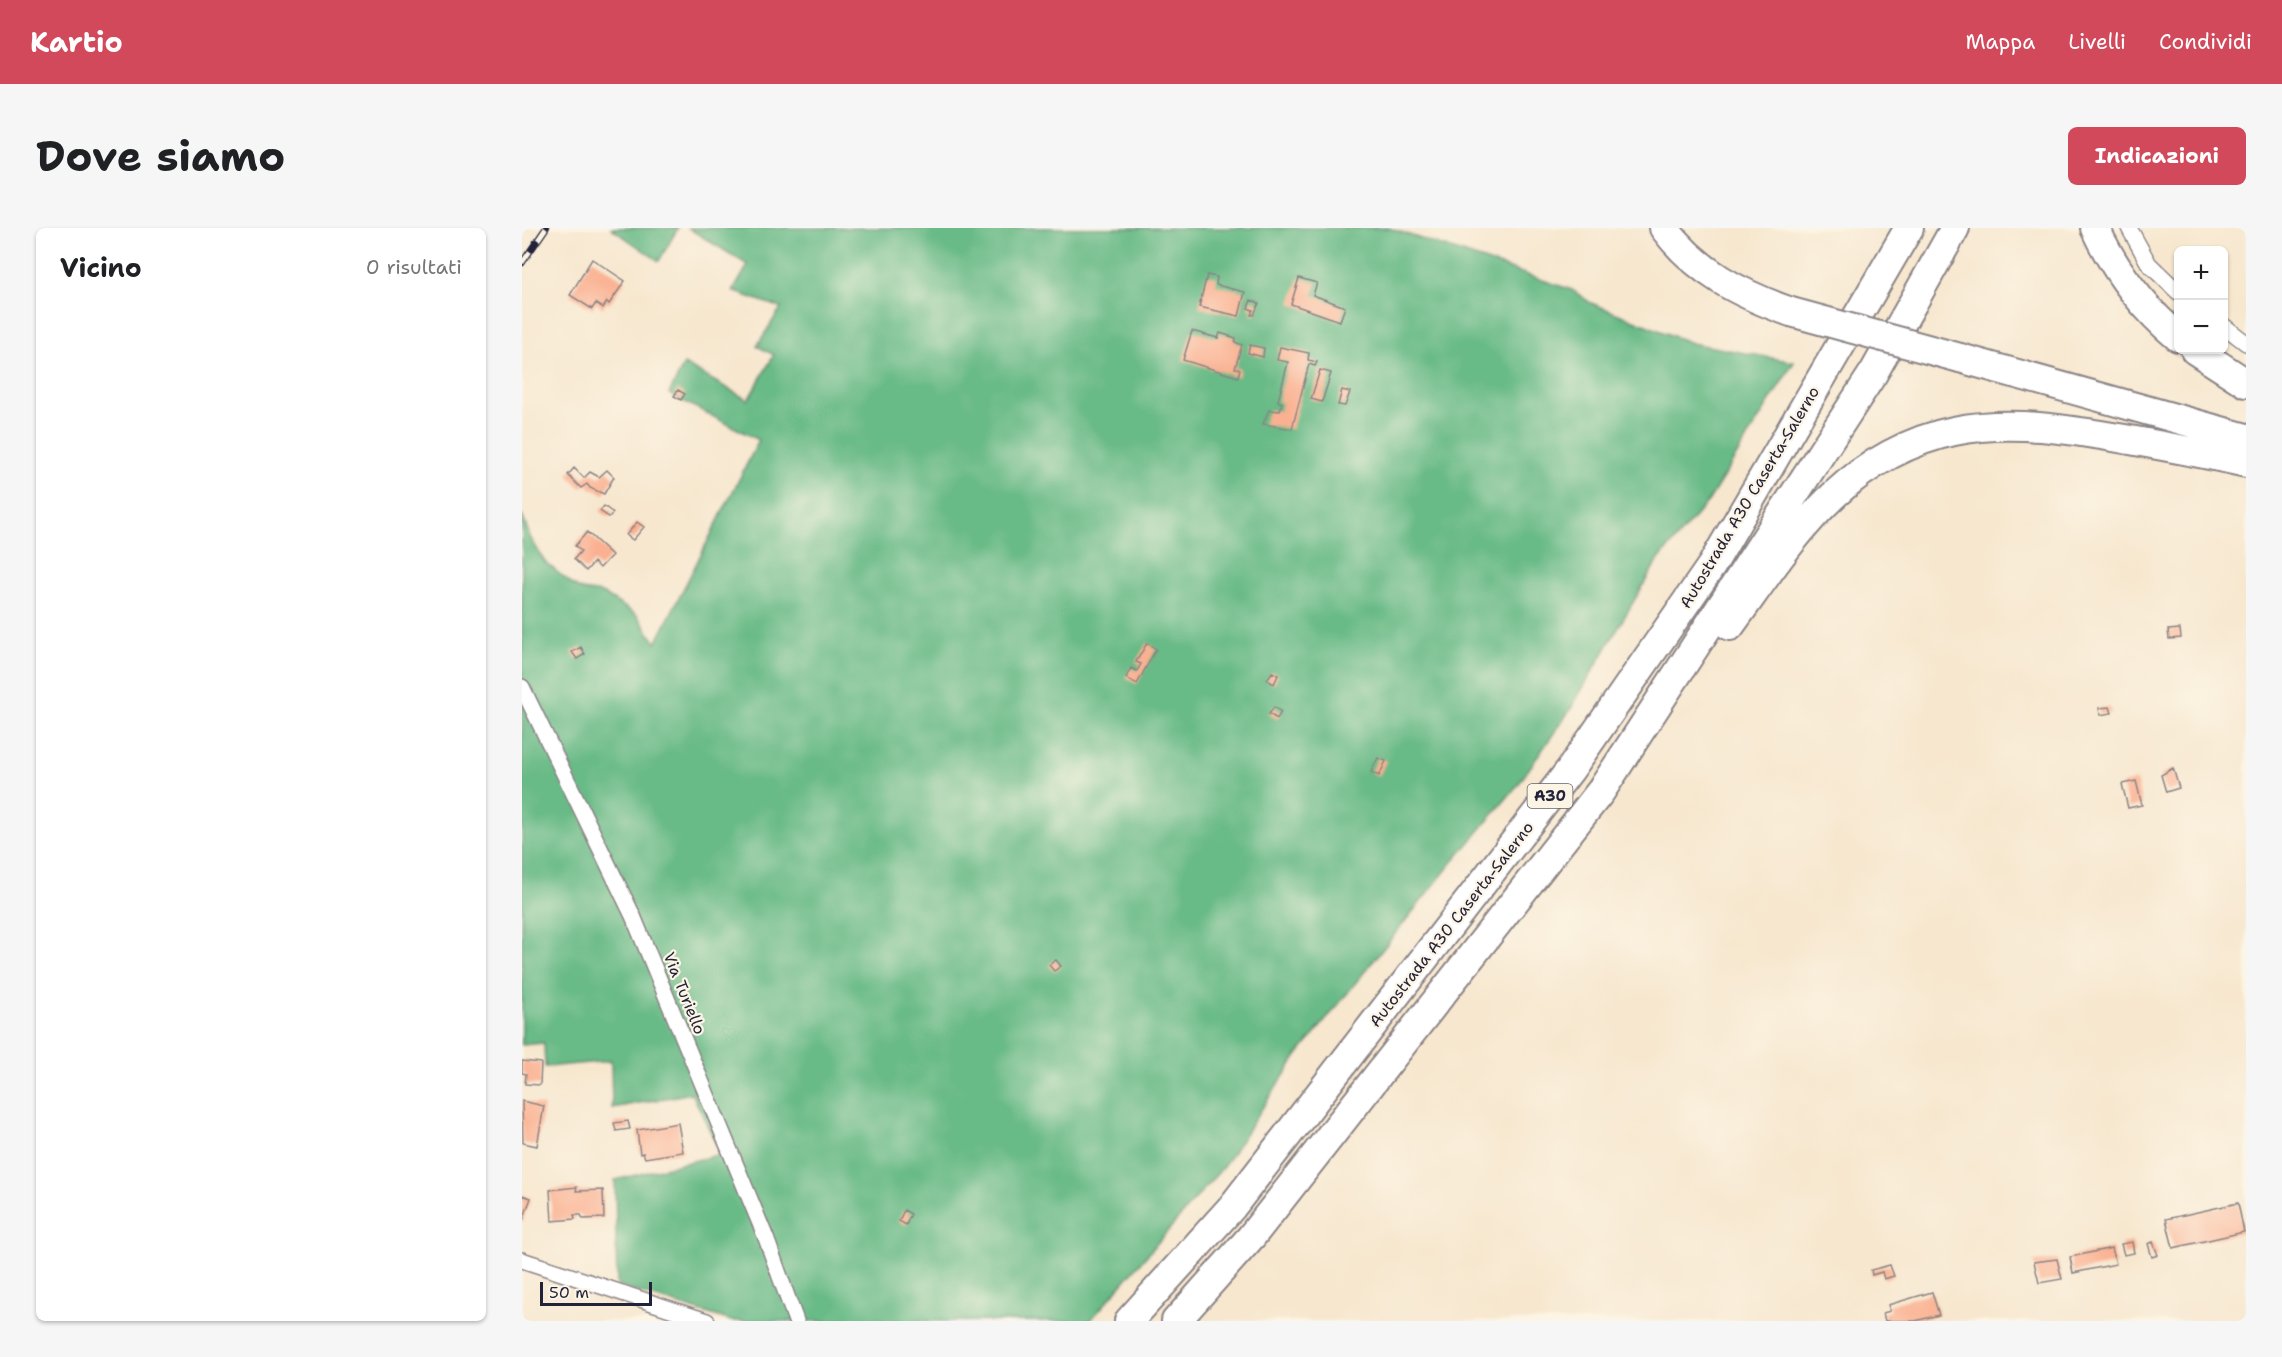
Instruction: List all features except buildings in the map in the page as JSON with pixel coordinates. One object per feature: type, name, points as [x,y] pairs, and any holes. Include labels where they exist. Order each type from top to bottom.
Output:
[{"type":"highway","points":[[1664,228],[1695,263],[1741,293],[2246,424]]},
{"type":"highway","points":[[1682,228],[1706,253],[1725,267],[1795,306]]},
{"type":"highway","points":[[1712,565],[1749,483],[1860,293],[1877,260],[1889,228]]},
{"type":"highway","name":"Autostrada A30 Caserta-Salerno","points":[[1129,1321],[1232,1207],[1570,770],[1712,565],[1909,228]]},
{"type":"highway","name":"Autostrada A30 Caserta-Salerno","points":[[1176,1321],[1259,1228],[1600,791],[1874,372],[1954,228]]},
{"type":"highway","points":[[2095,228],[2107,254],[2122,277],[2149,310],[2174,333]]},
{"type":"highway","points":[[1963,352],[2246,438]]},
{"type":"highway","points":[[2200,354],[2246,383]]},
{"type":"highway","points":[[1640,730],[1688,682],[1776,561],[1814,515],[1854,478],[1896,451],[1954,431],[2032,426],[2082,431],[2246,464]]},
{"type":"street","points":[[2129,228],[2149,264],[2174,287]]},
{"type":"street","points":[[2228,330],[2246,343]]},
{"type":"street","name":"Via Turiello","points":[[522,687],[633,916],[766,1238],[796,1321]]},
{"type":"street","points":[[522,1260],[707,1321]]},
{"type":"green space","points":[[611,228],[678,228],[659,261]]},
{"type":"green space","points":[[688,228],[1389,228],[1572,290],[1591,303],[1691,343],[1794,362],[1709,500],[1656,563],[1570,710],[1517,786],[1451,864],[1297,1056],[1223,1167],[1090,1321],[732,1321],[617,1286],[615,1180],[721,1154],[692,1093],[612,1108],[611,1061],[545,1067],[544,1043],[522,1045],[522,515],[531,539],[545,562],[581,590],[602,593],[637,615],[656,643],[759,440],[669,394],[684,364],[748,400],[774,355],[757,346],[781,308],[733,291],[748,265]]},
{"type":"railway","points":[[522,263],[546,228]]}]
